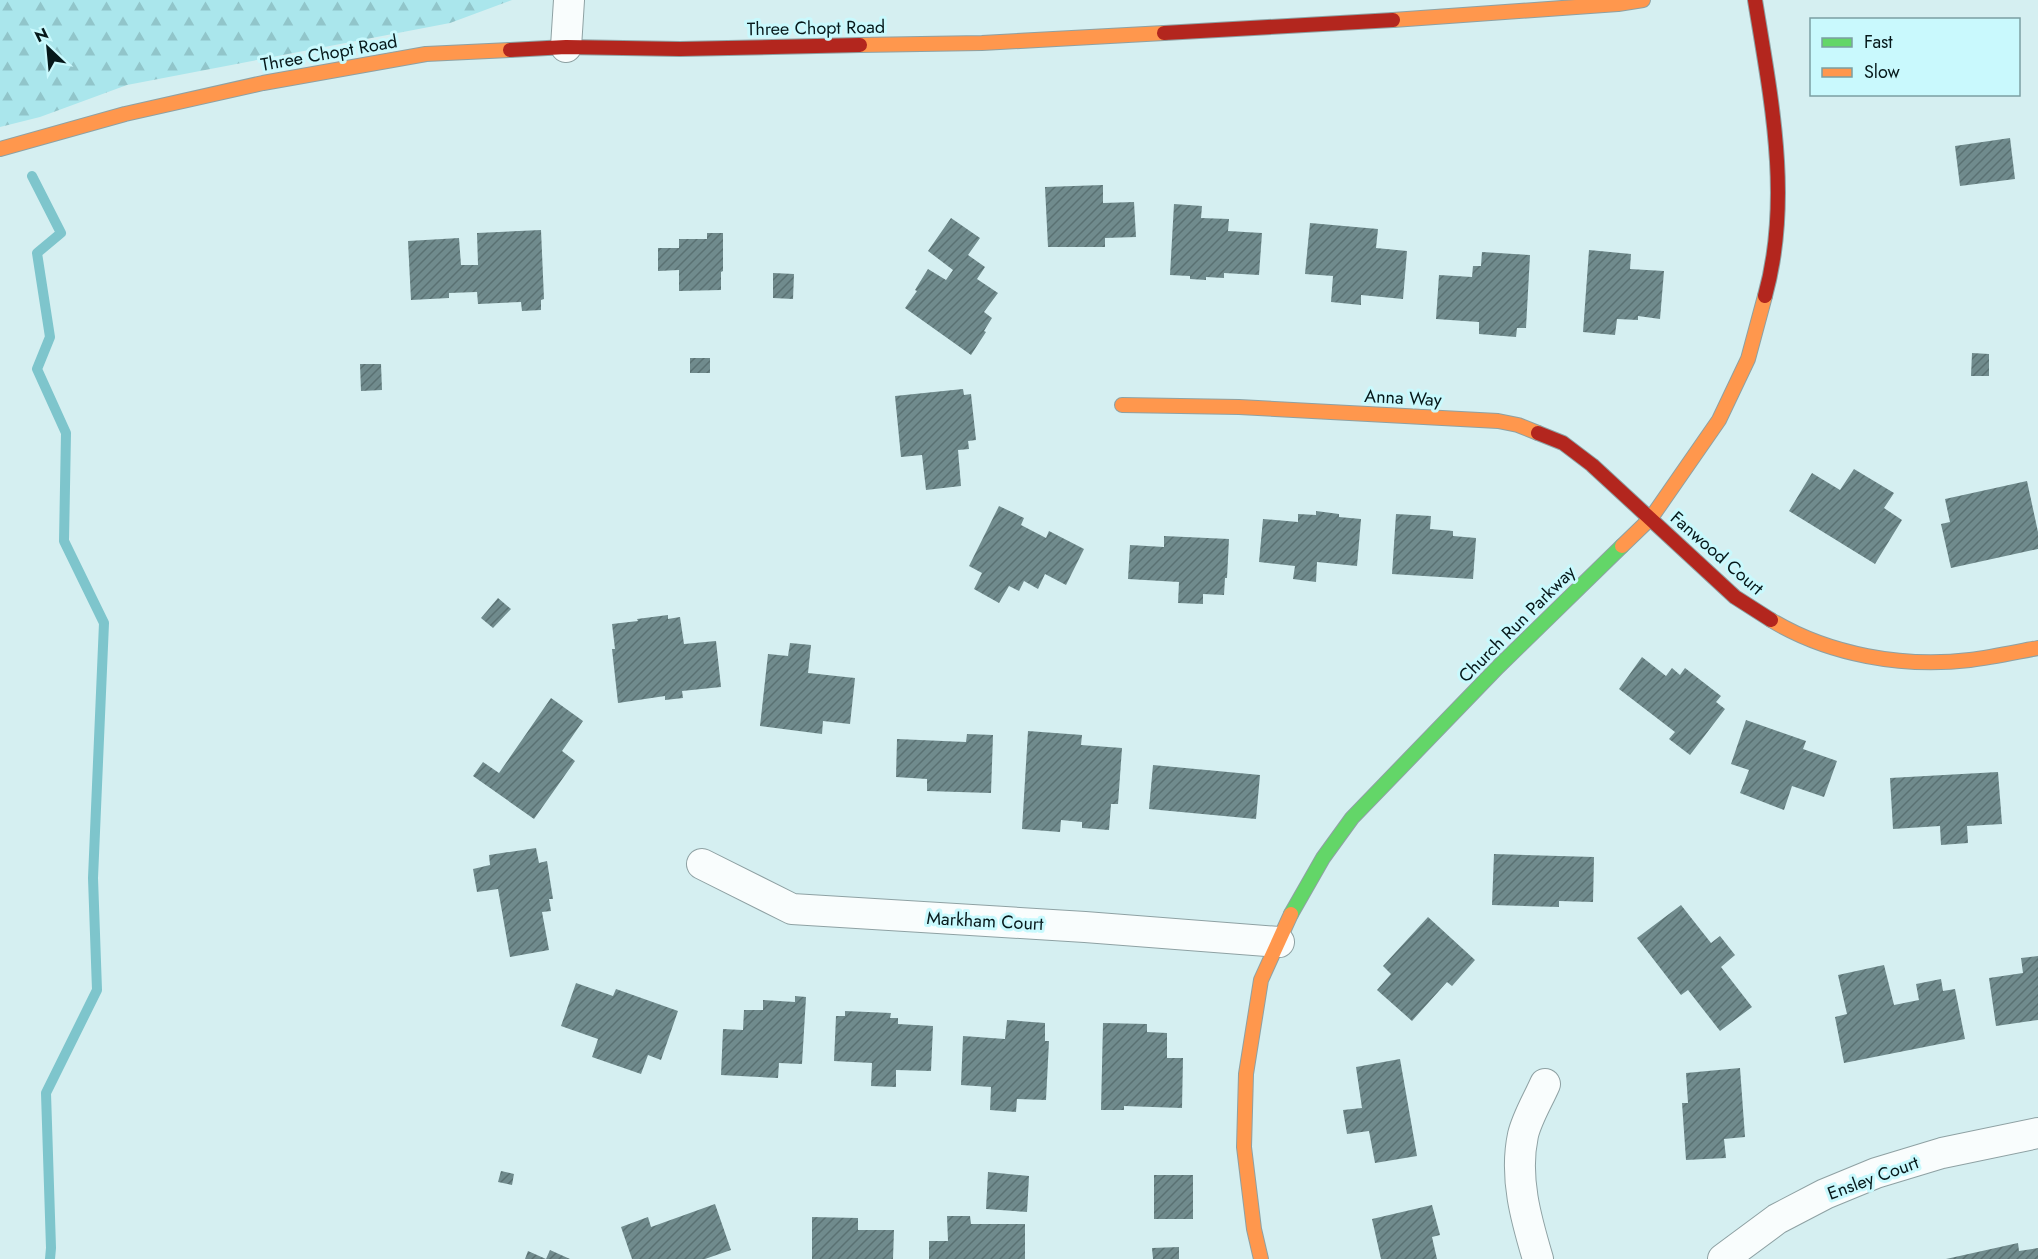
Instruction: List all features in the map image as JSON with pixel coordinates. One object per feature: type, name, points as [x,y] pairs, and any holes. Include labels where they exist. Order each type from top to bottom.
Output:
[{"type":"street","points":[[566,47],[569,0]]},
{"type":"street","name":"Three Chopt Road","points":[[0,149],[125,114],[263,83],[426,54],[566,47],[680,49],[982,43],[1445,17],[1608,5],[1643,0]]},
{"type":"street","name":"Church Run Parkway","points":[[1261,1259],[1254,1229],[1244,1147],[1246,1074],[1260,980],[1292,913],[1323,858],[1352,818],[1498,667],[1651,518],[1719,420],[1740,380],[1769,282],[1778,213],[1777,150],[1773,107],[1755,0]]},
{"type":"street","name":"Anna Way","points":[[1122,405],[1286,410],[1498,421],[1518,425],[1563,443],[1592,465],[1651,518]]},
{"type":"street","name":"Fanwood Court","points":[[1651,518],[1735,597],[1774,622],[1821,644],[1884,660],[1945,662],[1971,660],[2038,648]]},
{"type":"street","name":"Markham Court","points":[[702,864],[792,909],[1085,927],[1279,942]]},
{"type":"street","points":[[1538,1259],[1527,1220],[1519,1169],[1523,1133],[1545,1084]]},
{"type":"street","name":"Ensley Court","points":[[1723,1259],[1777,1220],[1825,1194],[1876,1173],[1942,1153],[2038,1133]]},
{"type":"green space","points":[[0,0],[512,0],[450,23],[127,85],[40,117],[0,127]]},
{"type":"building","points":[[2010,138],[2015,179],[1960,186],[1955,146]]},
{"type":"building","points":[[1103,185],[1103,203],[1134,202],[1136,237],[1105,238],[1105,247],[1048,247],[1045,187]]},
{"type":"building","points":[[1174,204],[1202,206],[1201,218],[1229,219],[1228,231],[1262,233],[1259,275],[1224,273],[1224,278],[1206,277],[1206,280],[1170,275]]},
{"type":"building","points":[[951,218],[980,238],[968,255],[985,267],[977,279],[998,293],[984,312],[992,318],[971,355],[905,308],[928,269],[946,280],[953,270],[928,251]]},
{"type":"building","points":[[1310,223],[1378,229],[1376,248],[1407,251],[1403,299],[1361,295],[1361,305],[1331,302],[1333,276],[1305,274]]},
{"type":"building","points":[[541,230],[544,299],[541,300],[541,310],[522,311],[521,302],[478,304],[477,292],[449,293],[449,298],[411,300],[408,241],[459,238],[461,265],[478,265],[477,233]]},
{"type":"building","points":[[707,233],[723,233],[721,290],[679,291],[679,270],[658,271],[658,248],[679,248],[679,239],[707,239]]},
{"type":"building","points":[[1589,250],[1631,254],[1630,269],[1664,271],[1660,319],[1638,316],[1638,320],[1617,319],[1615,335],[1583,332]]},
{"type":"building","points":[[1482,252],[1530,255],[1526,328],[1517,328],[1516,337],[1479,334],[1479,322],[1436,319],[1439,275],[1472,277],[1473,266],[1481,266]]},
{"type":"building","points":[[773,273],[794,274],[793,299],[773,298]]},
{"type":"building","points":[[1972,353],[1989,354],[1989,376],[1971,376]]},
{"type":"building","points":[[690,358],[710,358],[710,373],[690,373]]},
{"type":"building","points":[[360,364],[381,364],[382,390],[361,391]]},
{"type":"building","points":[[963,389],[964,395],[971,394],[976,440],[968,441],[969,449],[958,450],[961,486],[926,490],[922,455],[901,457],[895,396]]},
{"type":"building","points":[[1854,469],[1894,493],[1884,508],[1902,520],[1875,564],[1789,511],[1812,473],[1840,490]]},
{"type":"building","points":[[2027,481],[2038,532],[2038,549],[1951,568],[1941,524],[1950,522],[1945,499]]},
{"type":"building","points":[[999,506],[1024,518],[1021,525],[1046,538],[1049,531],[1084,549],[1066,585],[1045,574],[1038,589],[1024,581],[1019,591],[1009,586],[999,603],[974,589],[982,573],[969,566]]},
{"type":"building","points":[[1316,511],[1339,514],[1339,517],[1361,519],[1357,566],[1317,562],[1316,582],[1293,579],[1295,566],[1259,562],[1263,519],[1298,522],[1298,514],[1316,515]]},
{"type":"building","points":[[1396,514],[1431,516],[1430,529],[1453,531],[1453,536],[1476,538],[1473,579],[1392,574]]},
{"type":"building","points":[[1164,536],[1229,539],[1224,595],[1203,594],[1203,604],[1178,603],[1179,582],[1128,579],[1130,545],[1164,547]]},
{"type":"building","points":[[498,598],[511,609],[493,628],[481,618]]},
{"type":"building","points":[[668,615],[668,619],[680,617],[684,644],[716,641],[721,687],[682,691],[683,698],[665,700],[665,696],[618,703],[612,649],[615,649],[612,624]]},
{"type":"building","points":[[790,643],[811,645],[808,673],[855,678],[850,724],[823,721],[822,734],[760,726],[768,654],[788,656]]},
{"type":"building","points":[[1642,657],[1666,676],[1672,668],[1680,675],[1685,668],[1721,696],[1716,702],[1725,709],[1690,755],[1669,739],[1675,732],[1619,689]]},
{"type":"building","points":[[551,698],[583,721],[562,751],[575,761],[534,819],[473,776],[483,762],[499,773]]},
{"type":"building","points":[[1746,720],[1806,741],[1803,749],[1837,761],[1824,797],[1792,786],[1784,810],[1740,793],[1749,770],[1731,764]]},
{"type":"building","points":[[1028,731],[1082,735],[1081,745],[1122,748],[1118,804],[1111,804],[1109,830],[1082,828],[1082,822],[1061,820],[1060,832],[1022,829]]},
{"type":"building","points":[[967,734],[993,735],[991,793],[927,791],[927,779],[896,777],[897,739],[966,742]]},
{"type":"building","points":[[1153,765],[1260,775],[1256,819],[1149,809]]},
{"type":"building","points":[[1998,772],[2002,824],[1967,826],[1968,843],[1941,845],[1940,826],[1893,829],[1890,778]]},
{"type":"building","points":[[536,848],[539,863],[547,861],[553,899],[549,899],[551,911],[542,912],[549,950],[510,957],[498,889],[477,892],[473,869],[490,865],[489,855]]},
{"type":"building","points":[[1494,854],[1594,857],[1593,902],[1559,901],[1559,907],[1492,905]]},
{"type":"building","points":[[1681,905],[1711,943],[1720,936],[1735,955],[1721,967],[1752,1007],[1720,1031],[1688,990],[1681,995],[1637,938]]},
{"type":"building","points":[[1428,917],[1475,960],[1452,986],[1447,982],[1412,1021],[1377,990],[1391,974],[1383,966]]},
{"type":"building","points":[[2038,956],[2038,1020],[1996,1026],[1989,978],[2023,973],[2021,958]]},
{"type":"building","points":[[1884,965],[1894,1005],[1919,1000],[1916,984],[1941,979],[1943,991],[1955,989],[1965,1039],[1844,1063],[1835,1017],[1847,1014],[1838,975]]},
{"type":"building","points":[[576,983],[613,996],[616,989],[678,1011],[661,1060],[648,1055],[641,1074],[592,1057],[598,1039],[561,1026]]},
{"type":"building","points":[[795,996],[806,997],[802,1064],[779,1063],[778,1078],[721,1075],[723,1029],[743,1030],[744,1010],[763,1010],[763,1000],[795,1002]]},
{"type":"building","points":[[845,1011],[891,1013],[890,1018],[898,1018],[898,1024],[933,1026],[931,1071],[896,1070],[896,1087],[871,1086],[872,1063],[834,1061],[836,1016],[845,1016]]},
{"type":"building","points":[[1007,1020],[1045,1023],[1045,1041],[1049,1041],[1046,1100],[1017,1099],[1016,1112],[990,1110],[991,1087],[961,1085],[963,1036],[1005,1039]]},
{"type":"building","points":[[1103,1023],[1147,1024],[1147,1032],[1167,1033],[1167,1058],[1183,1058],[1182,1108],[1124,1106],[1124,1110],[1101,1110]]},
{"type":"building","points":[[1400,1059],[1417,1156],[1375,1163],[1369,1131],[1347,1134],[1343,1110],[1362,1108],[1356,1067]]},
{"type":"building","points":[[1740,1068],[1745,1137],[1724,1139],[1726,1158],[1686,1160],[1682,1103],[1688,1103],[1686,1073]]},
{"type":"building","points":[[501,1171],[514,1174],[512,1185],[498,1182]]},
{"type":"building","points":[[988,1172],[1029,1176],[1027,1212],[986,1209]]},
{"type":"building","points":[[1154,1175],[1193,1175],[1193,1219],[1154,1219]]},
{"type":"building","points":[[715,1204],[731,1250],[705,1259],[632,1259],[621,1227],[648,1217],[651,1227]]},
{"type":"building","points":[[1432,1205],[1440,1235],[1432,1237],[1437,1259],[1381,1259],[1372,1219]]},
{"type":"building","points":[[947,1216],[970,1216],[971,1224],[1025,1224],[1025,1259],[929,1259],[929,1241],[948,1241]]},
{"type":"building","points":[[812,1217],[858,1218],[858,1230],[894,1230],[893,1259],[812,1259]]},
{"type":"building","points":[[2018,1243],[2019,1251],[2038,1248],[2038,1259],[1946,1259]]},
{"type":"building","points":[[1179,1247],[1179,1259],[1153,1259],[1152,1248]]},
{"type":"building","points":[[550,1250],[570,1259],[546,1259]]},
{"type":"building","points":[[528,1251],[546,1259],[525,1259]]},
{"type":"waterway","points":[[32,176],[61,233],[37,253],[50,337],[37,369],[66,433],[64,541],[104,623],[93,878],[97,990],[46,1093],[50,1259]]},
{"type":"traffic: fast","points":[[1291,914],[1323,858],[1352,818],[1498,667],[1622,546]]},
{"type":"traffic: slow","points":[[1393,20],[1618,4],[1643,0]]},
{"type":"traffic: slow","points":[[860,45],[982,43],[1164,33]]},
{"type":"traffic: slow","points":[[0,149],[125,114],[263,83],[426,54],[510,50]]},
{"type":"traffic: slow","points":[[1622,546],[1651,518],[1719,420],[1748,359],[1765,296]]},
{"type":"traffic: slow","points":[[1122,405],[1239,407],[1498,421],[1518,425],[1538,433]]},
{"type":"traffic: slow","points":[[1771,620],[1817,642],[1867,656],[1893,660],[1919,662],[1970,660],[2038,648]]},
{"type":"traffic: slow","points":[[1261,1259],[1254,1229],[1244,1147],[1246,1074],[1261,980],[1291,914]]},
{"type":"traffic: jam","points":[[1755,0],[1772,111],[1778,186],[1773,259],[1765,296]]},
{"type":"traffic: jam","points":[[1164,33],[1393,20]]},
{"type":"traffic: jam","points":[[510,50],[566,47],[680,49],[860,45]]},
{"type":"traffic: jam","points":[[1538,433],[1563,443],[1592,465],[1735,597],[1771,620]]}]
